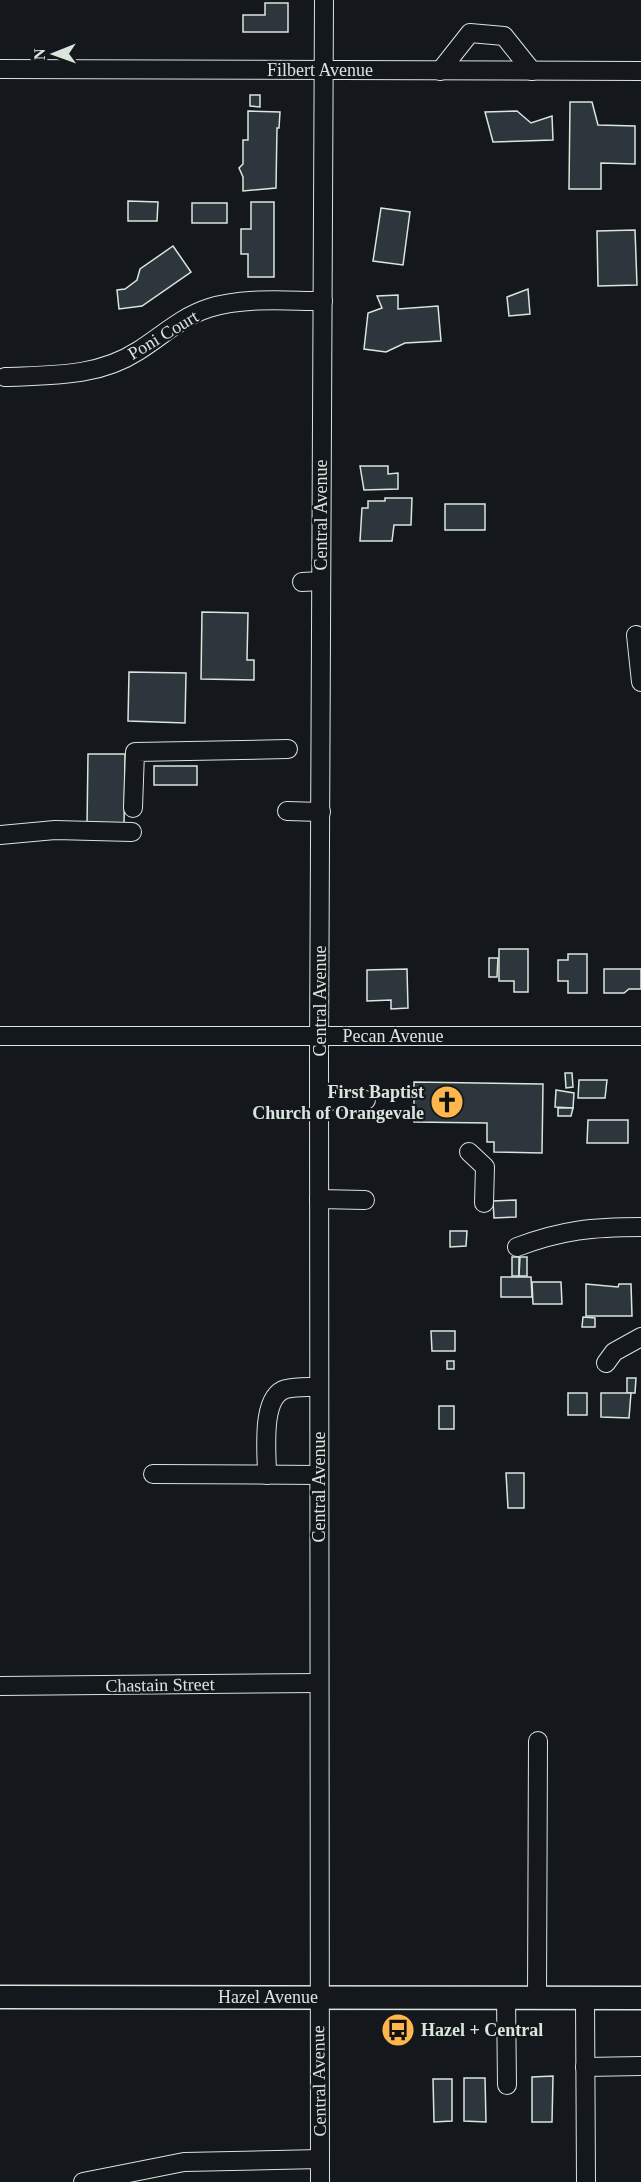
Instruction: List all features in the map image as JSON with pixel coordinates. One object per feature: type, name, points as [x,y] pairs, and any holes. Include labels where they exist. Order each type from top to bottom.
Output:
[{"type":"main road","name":"Hazel Avenue","points":[[0,1997],[641,1998]]},
{"type":"street","name":"Central Avenue","points":[[320,2182],[319,1101],[324,0]]},
{"type":"street","points":[[440,70],[470,33],[504,36],[532,70]]},
{"type":"street","name":"Filbert Avenue","points":[[0,69],[641,70]]},
{"type":"street","name":"Poni Court","points":[[5,377],[78,374],[99,369],[139,351],[185,318],[221,305],[252,301],[323,301]]},
{"type":"street","points":[[302,582],[321,581]]},
{"type":"street","points":[[636,635],[641,682]]},
{"type":"street","points":[[133,808],[135,752],[288,749]]},
{"type":"street","points":[[287,811],[321,812]]},
{"type":"street","points":[[0,835],[55,830],[132,832]]},
{"type":"street","name":"Pecan Avenue","points":[[0,1036],[641,1036]]},
{"type":"street","points":[[319,1101],[366,1100]]},
{"type":"street","points":[[469,1152],[484,1167],[484,1203]]},
{"type":"street","points":[[319,1199],[365,1200]]},
{"type":"street","points":[[517,1247],[553,1233],[579,1229],[641,1227]]},
{"type":"street","points":[[606,1363],[614,1352],[641,1337]]},
{"type":"street","points":[[267,1475],[267,1414],[275,1397],[285,1389],[319,1387]]},
{"type":"street","points":[[153,1474],[319,1475]]},
{"type":"street","name":"Chastain Street","points":[[0,1686],[319,1683]]},
{"type":"street","points":[[537,1997],[538,1741]]},
{"type":"street","points":[[506,1997],[507,2085]]},
{"type":"street","points":[[585,1998],[586,2182]]},
{"type":"street","points":[[585,2067],[641,2066]]},
{"type":"street","points":[[83,2182],[184,2162],[320,2159]]},
{"type":"building","points":[[265,3],[288,3],[288,32],[243,32],[243,15],[265,15]]},
{"type":"building","points":[[250,95],[260,95],[260,107],[250,106]]},
{"type":"building","points":[[570,102],[592,102],[598,125],[635,126],[635,164],[601,163],[601,189],[569,189]]},
{"type":"building","points":[[248,111],[280,112],[279,128],[277,128],[276,188],[243,191],[243,177],[239,168],[243,164],[243,140],[248,140]]},
{"type":"building","points":[[517,111],[531,123],[552,116],[553,140],[493,142],[485,112]]},
{"type":"building","points":[[128,201],[158,202],[157,221],[128,221]]},
{"type":"building","points":[[251,202],[274,202],[274,277],[248,277],[248,254],[241,254],[241,229],[251,229]]},
{"type":"building","points":[[192,203],[227,203],[227,223],[192,223]]},
{"type":"building","points":[[381,208],[410,212],[403,265],[373,261]]},
{"type":"building","points":[[635,230],[637,285],[598,286],[597,231]]},
{"type":"building","points":[[173,246],[191,272],[142,306],[119,309],[117,290],[125,289],[137,280],[140,269]]},
{"type":"building","points":[[528,289],[530,314],[509,316],[507,297]]},
{"type":"building","points":[[398,295],[398,309],[438,306],[441,341],[405,343],[386,352],[364,349],[368,313],[382,308],[377,296]]},
{"type":"building","points":[[360,466],[388,466],[388,474],[398,473],[398,489],[364,490]]},
{"type":"building","points":[[385,498],[412,498],[411,525],[394,525],[392,541],[360,541],[362,508],[368,508],[368,501],[385,501]]},
{"type":"building","points":[[445,504],[485,504],[485,530],[445,530]]},
{"type":"building","points":[[202,612],[248,613],[247,660],[254,660],[254,680],[201,679]]},
{"type":"building","points":[[129,672],[186,673],[185,723],[128,721]]},
{"type":"building","points":[[88,754],[125,754],[124,827],[87,826]]},
{"type":"building","points":[[154,766],[197,766],[197,785],[154,785]]},
{"type":"building","points":[[499,949],[528,949],[528,992],[514,992],[514,981],[499,981]]},
{"type":"building","points":[[568,954],[587,954],[587,993],[568,993],[568,981],[558,981],[558,960],[568,960]]},
{"type":"building","points":[[489,958],[498,958],[497,977],[489,977]]},
{"type":"building","points":[[407,969],[408,1008],[391,1009],[391,1000],[367,1001],[367,970]]},
{"type":"building","points":[[604,969],[641,969],[641,989],[629,989],[624,993],[604,993]]},
{"type":"building","points":[[565,1073],[572,1073],[573,1087],[566,1088]]},
{"type":"building","points":[[579,1080],[607,1080],[605,1098],[578,1098]]},
{"type":"building","points":[[414,1082],[543,1084],[542,1153],[494,1152],[494,1142],[487,1142],[487,1123],[414,1122]]},
{"type":"building","points":[[556,1090],[574,1093],[573,1108],[555,1107]]},
{"type":"building","points":[[558,1108],[573,1108],[571,1116],[558,1116]]},
{"type":"building","points":[[588,1120],[628,1120],[628,1143],[587,1143]]},
{"type":"building","points":[[516,1200],[516,1217],[494,1218],[493,1201]]},
{"type":"building","points":[[450,1231],[467,1231],[466,1246],[450,1247]]},
{"type":"building","points":[[512,1257],[519,1257],[519,1276],[512,1276]]},
{"type":"building","points":[[520,1257],[527,1257],[527,1276],[519,1276]]},
{"type":"building","points":[[501,1277],[531,1277],[532,1297],[501,1297]]},
{"type":"building","points":[[532,1282],[561,1282],[562,1304],[533,1304]]},
{"type":"building","points":[[586,1284],[618,1287],[619,1284],[631,1284],[632,1316],[586,1316]]},
{"type":"building","points":[[583,1317],[595,1318],[595,1327],[582,1327]]},
{"type":"building","points":[[431,1331],[455,1331],[455,1351],[432,1351]]},
{"type":"building","points":[[447,1361],[454,1361],[454,1369],[447,1369]]},
{"type":"building","points":[[627,1378],[636,1378],[635,1393],[627,1393]]},
{"type":"building","points":[[568,1393],[587,1393],[587,1415],[568,1415]]},
{"type":"building","points":[[601,1393],[631,1393],[629,1418],[601,1417]]},
{"type":"building","points":[[439,1406],[454,1406],[454,1429],[439,1429]]},
{"type":"building","points":[[506,1473],[524,1473],[524,1508],[508,1508]]},
{"type":"building","points":[[553,2076],[552,2122],[532,2122],[532,2077]]},
{"type":"building","points":[[464,2078],[485,2078],[486,2122],[464,2121]]},
{"type":"building","points":[[433,2079],[452,2079],[452,2121],[434,2122]]},
{"type":"place","name":"First Baptist Church of Orangevale","points":[[447,1102]]},
{"type":"place","name":"Hazel + Central","points":[[398,2030]]}]
